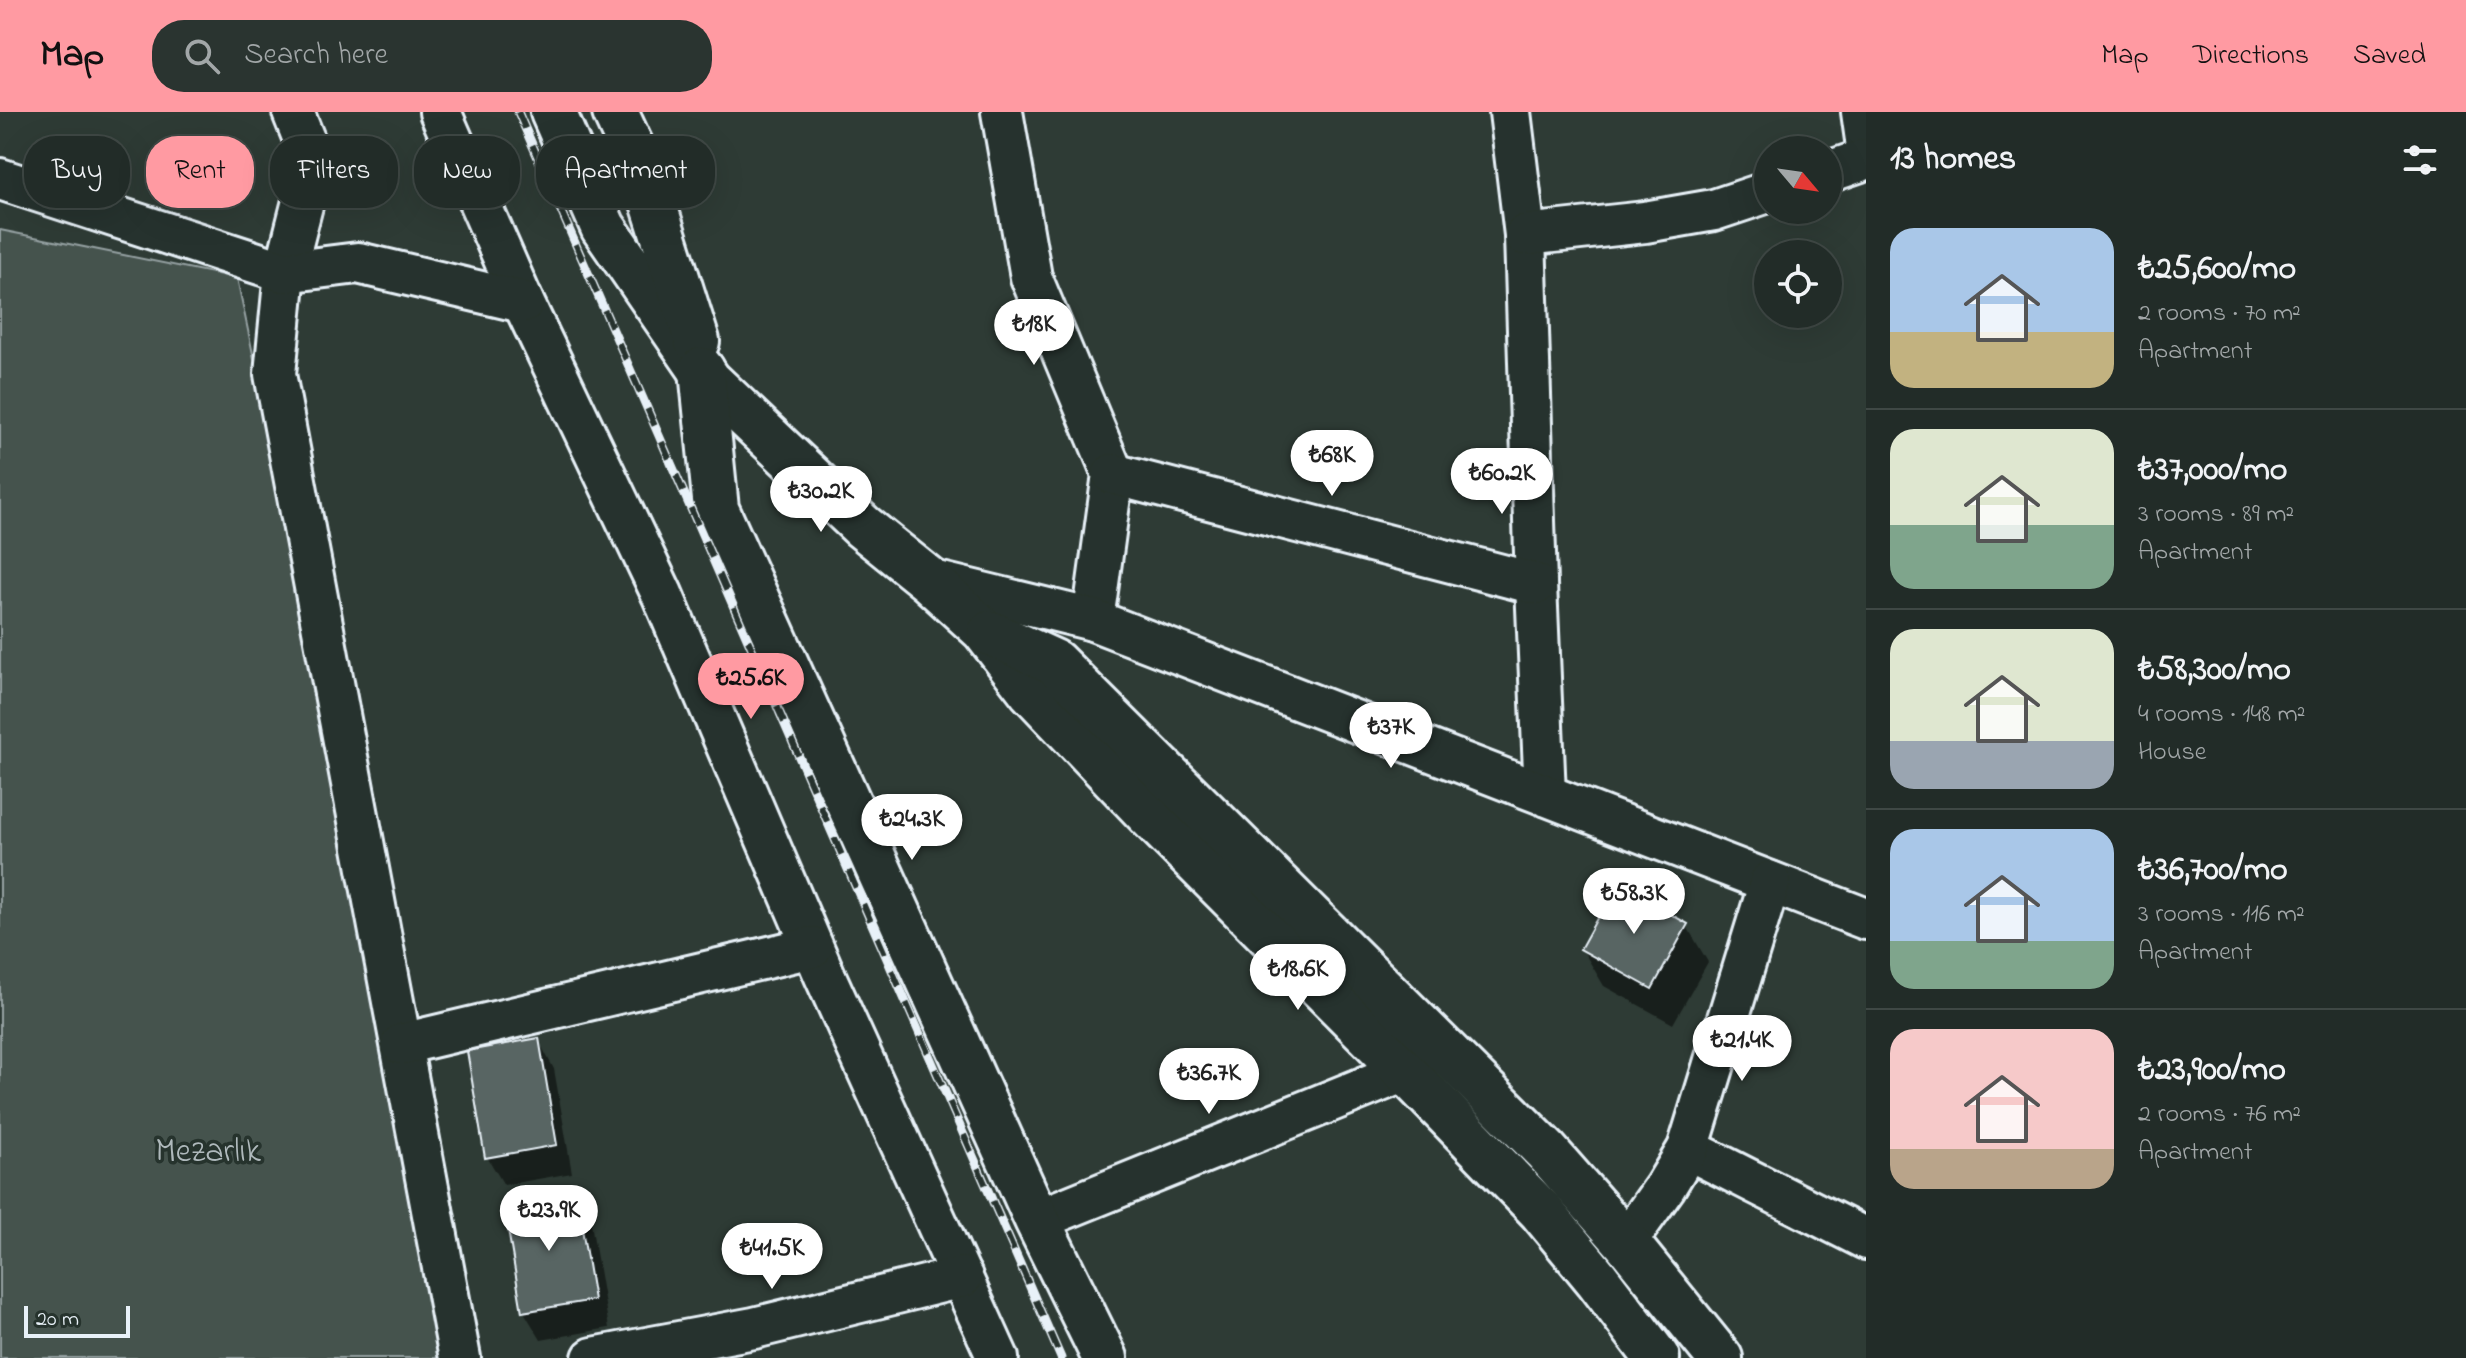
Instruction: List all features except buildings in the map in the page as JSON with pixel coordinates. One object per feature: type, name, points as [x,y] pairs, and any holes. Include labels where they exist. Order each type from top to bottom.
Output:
[{"type":"main road","points":[[553,112],[603,227],[705,376],[862,526],[984,630],[1031,691],[1150,816],[1541,1211],[1657,1358]]},
{"type":"main road","points":[[615,112],[645,177],[705,376],[716,509],[1037,1220],[1105,1358]]},
{"type":"main road","points":[[984,630],[1054,662],[1497,1099],[1577,1184],[1720,1358]]},
{"type":"street","points":[[293,112],[313,162],[285,272],[275,374],[460,1358]]},
{"type":"street","points":[[440,112],[523,302],[662,594],[812,947],[998,1358]]},
{"type":"street","points":[[1002,112],[1031,277],[1113,474],[1093,620]]},
{"type":"street","points":[[1510,112],[1525,235],[1545,795]]},
{"type":"street","points":[[1862,112],[1866,140]]},
{"type":"street","points":[[1842,167],[1866,159]]},
{"type":"street","points":[[0,179],[285,272],[358,263],[523,302]]},
{"type":"street","points":[[1525,235],[1645,222],[1714,210],[1754,197]]},
{"type":"street","points":[[1113,474],[1536,584]]},
{"type":"street","points":[[929,580],[1093,620],[1866,919]]},
{"type":"street","points":[[1626,1242],[1688,1149],[1770,882]]},
{"type":"street","points":[[402,1044],[812,947]]},
{"type":"street","points":[[1037,1220],[1405,1071]]},
{"type":"street","points":[[1688,1149],[1866,1239]]},
{"type":"street","points":[[593,1358],[754,1328],[962,1277]]},
{"type":"green space","name":"Mezarlık","points":[[0,230],[237,278],[464,1358],[0,1358]]},
{"type":"railway","points":[[518,112],[1061,1358]]}]
